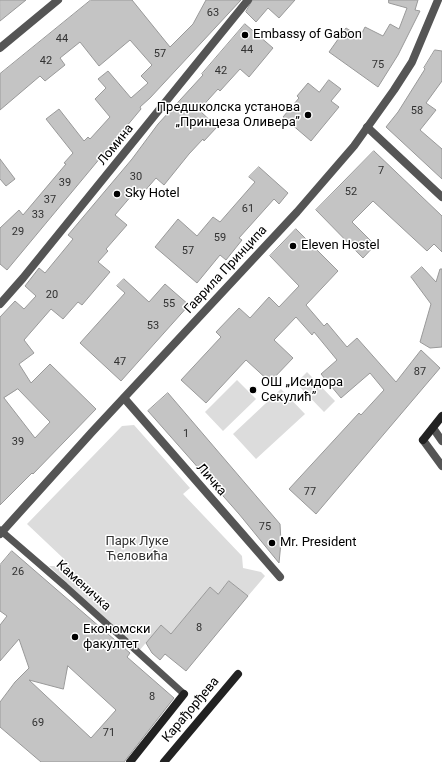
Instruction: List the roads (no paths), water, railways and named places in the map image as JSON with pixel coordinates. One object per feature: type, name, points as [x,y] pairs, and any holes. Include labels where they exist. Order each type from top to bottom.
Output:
[{"type":"main road","points":[[423,440],[442,416]]},
{"type":"main road","name":"Карађорђева","points":[[164,762],[238,674]]},
{"type":"main road","name":"Карађорђева","points":[[130,762],[184,694]]},
{"type":"street","points":[[0,48],[58,0]]},
{"type":"street","name":"Ломина","points":[[0,304],[23,278],[248,0]]},
{"type":"street","name":"Гаврила Принципа","points":[[1,532],[297,212],[354,146],[412,62],[438,0]]},
{"type":"street","points":[[368,127],[442,197]]},
{"type":"street","name":"Личка","points":[[124,398],[280,577]]},
{"type":"street","points":[[432,428],[442,441]]},
{"type":"street","points":[[423,440],[442,466]]},
{"type":"street","name":"Каменичка","points":[[1,532],[69,590],[184,694]]},
{"type":"place","name":"Embassy of Gabon","points":[[245,35]]},
{"type":"place","name":"Предшколска установа „Принцеза Оливера”","points":[[308,115]]},
{"type":"place","name":"Sky Hotel","points":[[117,194]]},
{"type":"place","name":"Eleven Hostel","points":[[293,246]]},
{"type":"place","name":"ОШ „Исидора Секулић”","points":[[253,390]]},
{"type":"place","name":"Mr. President","points":[[272,543]]},
{"type":"place","name":"Економски факултет","points":[[75,637]]},
{"type":"park label","name":"Парк Луке Ћеловића","points":[[137,550]]}]
